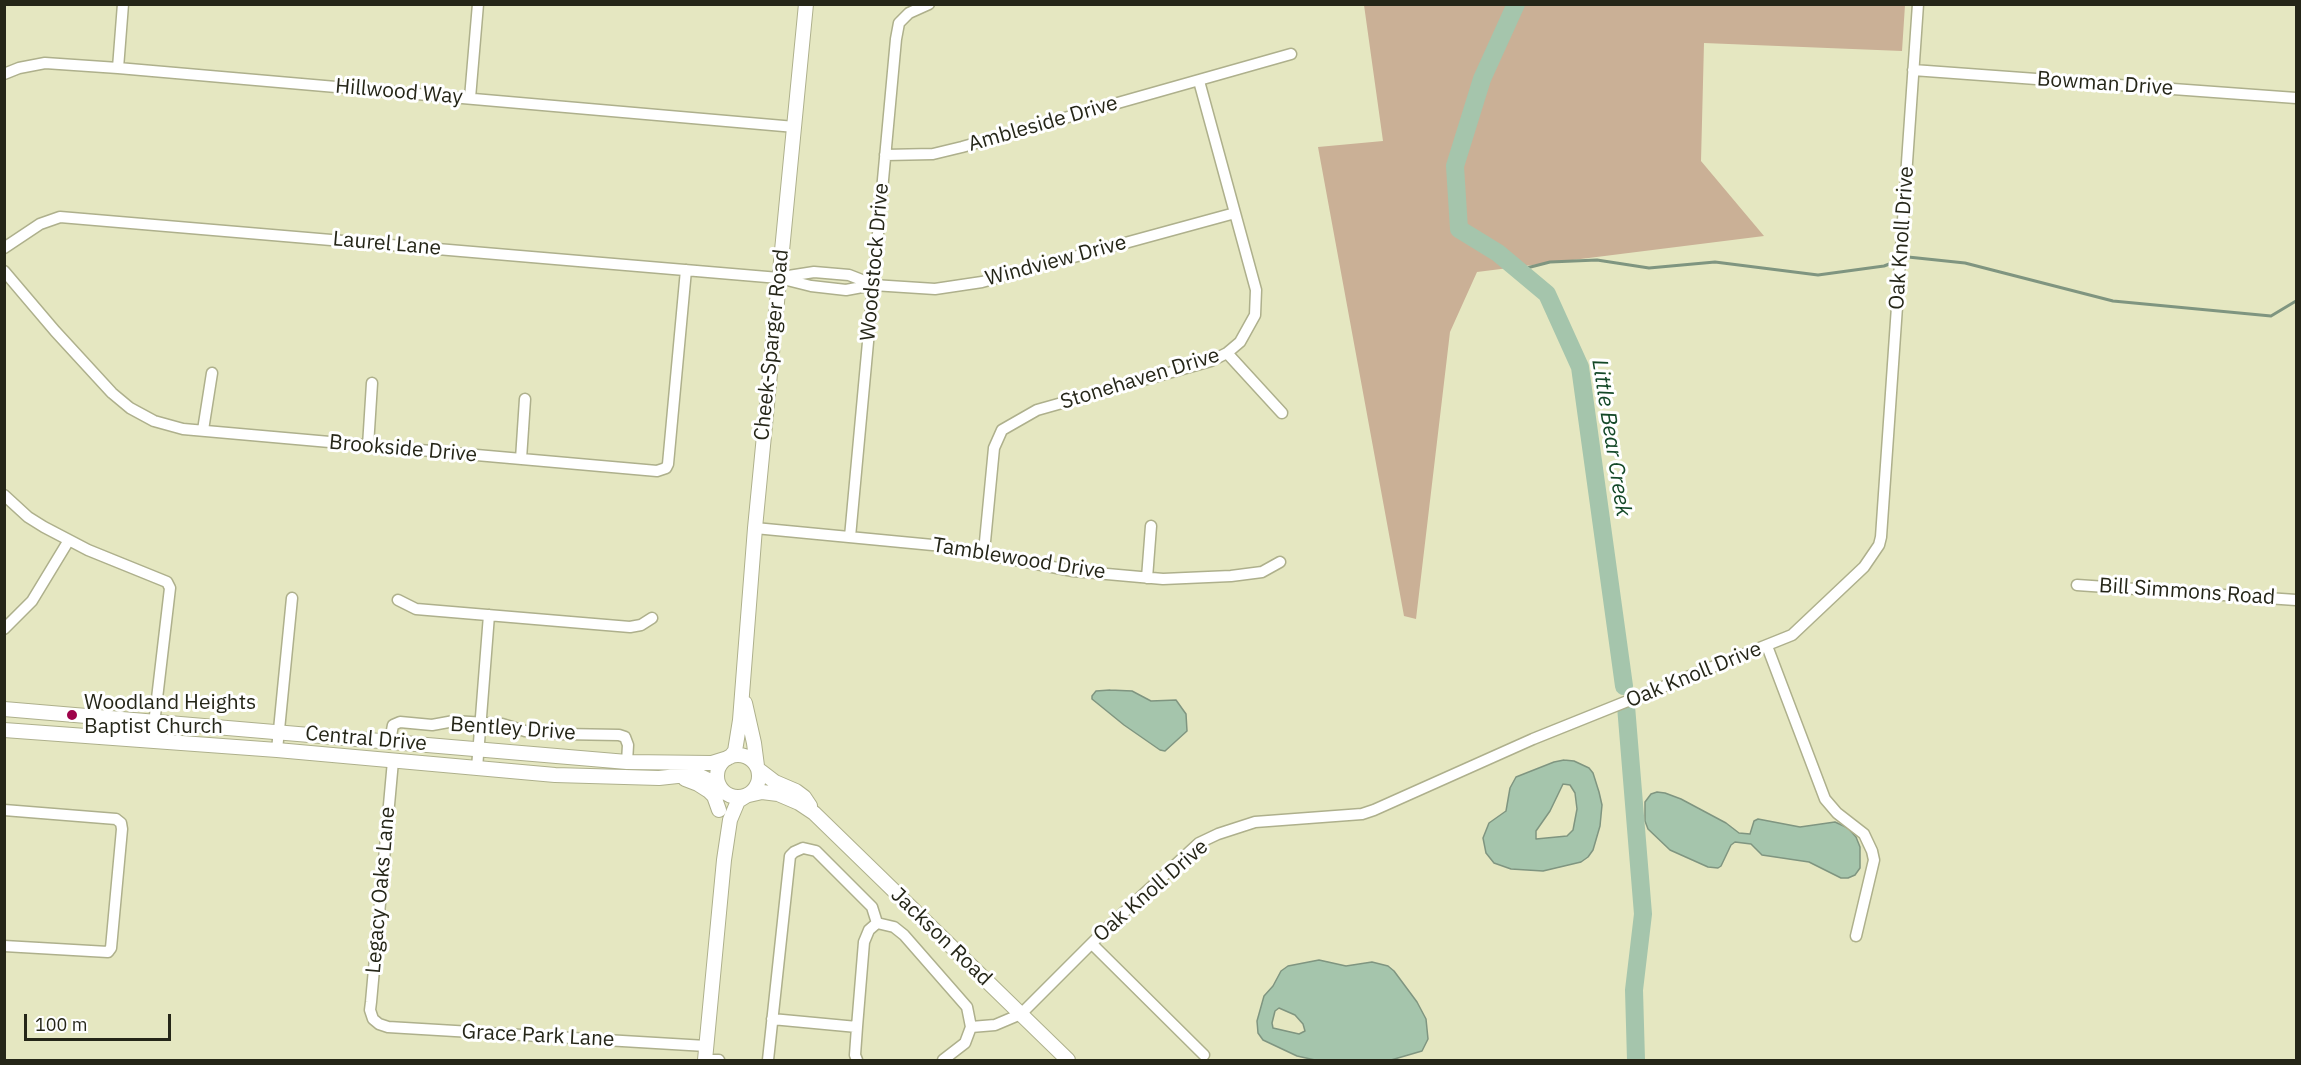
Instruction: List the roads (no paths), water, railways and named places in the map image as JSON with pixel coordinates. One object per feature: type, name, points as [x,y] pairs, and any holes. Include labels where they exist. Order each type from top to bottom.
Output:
[{"type":"main road","name":"Cheek-Sparger Road","points":[[729,757],[735,751],[737,737],[778,278],[806,4]]},
{"type":"main road","name":"Cheek-Sparger Road","points":[[741,686],[754,743],[757,768]]},
{"type":"main road","name":"Central Drive","points":[[4,709],[627,762],[712,764],[729,757]]},
{"type":"main road","name":"Central Drive","points":[[4,730],[277,750],[555,775],[659,778],[696,774],[719,785]]},
{"type":"main road","points":[[705,1055],[724,860],[732,810],[758,781],[757,768],[748,758],[742,756],[729,757],[718,772],[724,860]]},
{"type":"main road","name":"Jackson Road","points":[[757,768],[775,782],[804,797],[814,813]]},
{"type":"main road","points":[[659,778],[685,779],[698,784],[714,796],[719,810]]},
{"type":"main road","points":[[719,785],[728,795],[740,797],[747,795]]},
{"type":"main road","name":"Jackson Road","points":[[747,795],[762,792],[778,794],[799,803],[814,813],[1068,1060]]},
{"type":"street","points":[[118,68],[123,4]]},
{"type":"street","points":[[470,98],[478,4]]},
{"type":"street","name":"Woodstock Drive","points":[[850,537],[899,23],[909,13],[929,4]]},
{"type":"street","name":"Oak Knoll Drive","points":[[1020,1014],[1199,843],[1255,822],[1362,814],[1374,810],[1533,740],[1792,635],[1864,567],[1879,545],[1918,4]]},
{"type":"street","name":"Ambleside Drive","points":[[885,155],[933,154],[962,147],[1291,54]]},
{"type":"street","name":"Hillwood Way","points":[[6,72],[45,63],[118,68],[795,127]]},
{"type":"street","name":"Bowman Drive","points":[[1913,70],[2296,98]]},
{"type":"street","name":"Stonehaven Drive","points":[[984,552],[994,448],[1002,430],[1036,410],[1211,361],[1227,353],[1246,334],[1256,306],[1256,290],[1199,81]]},
{"type":"street","name":"Windview Drive","points":[[778,278],[811,286],[846,290],[873,285],[935,289],[955,287],[982,282],[1235,213]]},
{"type":"street","name":"Laurel Lane","points":[[4,248],[40,224],[60,217],[778,278]]},
{"type":"street","name":"Brookside Drive","points":[[4,271],[112,393],[130,408],[154,422],[183,429],[657,471],[666,468],[668,464],[686,270]]},
{"type":"street","points":[[1227,353],[1281,413]]},
{"type":"street","points":[[203,430],[212,373]]},
{"type":"street","points":[[368,446],[372,383]]},
{"type":"street","points":[[521,459],[525,399]]},
{"type":"street","points":[[4,495],[28,517],[69,540],[167,582],[170,588],[152,741]]},
{"type":"street","points":[[1147,578],[1150,526]]},
{"type":"street","name":"Tamblewood Drive","points":[[755,528],[943,546],[984,552],[1073,571],[1147,578],[1192,579],[1232,576],[1262,572],[1280,562]]},
{"type":"street","points":[[4,629],[32,601],[69,540]]},
{"type":"street","name":"Bill Simmons Road","points":[[2077,585],[2296,600]]},
{"type":"street","points":[[277,750],[292,598]]},
{"type":"street","points":[[398,600],[416,609],[630,627],[641,625],[651,618]]},
{"type":"street","points":[[477,768],[489,615]]},
{"type":"street","points":[[1767,646],[1824,799],[1837,813],[1864,834],[1872,851],[1874,860],[1856,936]]},
{"type":"street","name":"Bentley Drive","points":[[390,741],[393,725],[400,722],[432,725],[454,721],[502,724],[525,731],[544,733],[619,735],[625,737],[628,745],[627,762]]},
{"type":"street","name":"Legacy Oaks Lane","points":[[373,1019],[371,1002],[393,761]]},
{"type":"street","points":[[4,810],[116,819],[121,823],[122,829],[111,948],[108,952],[4,946]]},
{"type":"street","points":[[768,1060],[788,862],[794,852],[803,848],[816,851],[872,907],[877,923]]},
{"type":"street","points":[[877,923],[894,927],[904,935],[968,1007],[971,1027],[965,1043],[943,1060]]},
{"type":"street","points":[[856,1060],[856,1028],[864,942],[869,930],[877,923]]},
{"type":"street","points":[[1092,944],[1204,1055]]},
{"type":"street","points":[[971,1027],[995,1025],[1020,1014]]},
{"type":"street","name":"Grace Park Lane","points":[[373,1019],[388,1028],[705,1055],[719,1060]]},
{"type":"street","points":[[772,1019],[856,1028]]},
{"type":"waterway","name":"Little Bear Creek","points":[[1516,4],[1482,79],[1455,166],[1459,229],[1498,253],[1547,294],[1580,367],[1624,686]]},
{"type":"waterway","points":[[1908,257],[1965,263],[2113,301],[2271,316],[2296,301]]},
{"type":"waterway","points":[[1519,270],[1550,262],[1597,260],[1649,268],[1715,262],[1818,275],[1892,263]]},
{"type":"waterway","name":"Little Bear Creek","points":[[1626,706],[1643,914],[1634,990],[1636,1060]]},
{"type":"place","name":"Woodland Heights Baptist Church","points":[[72,715]]}]
